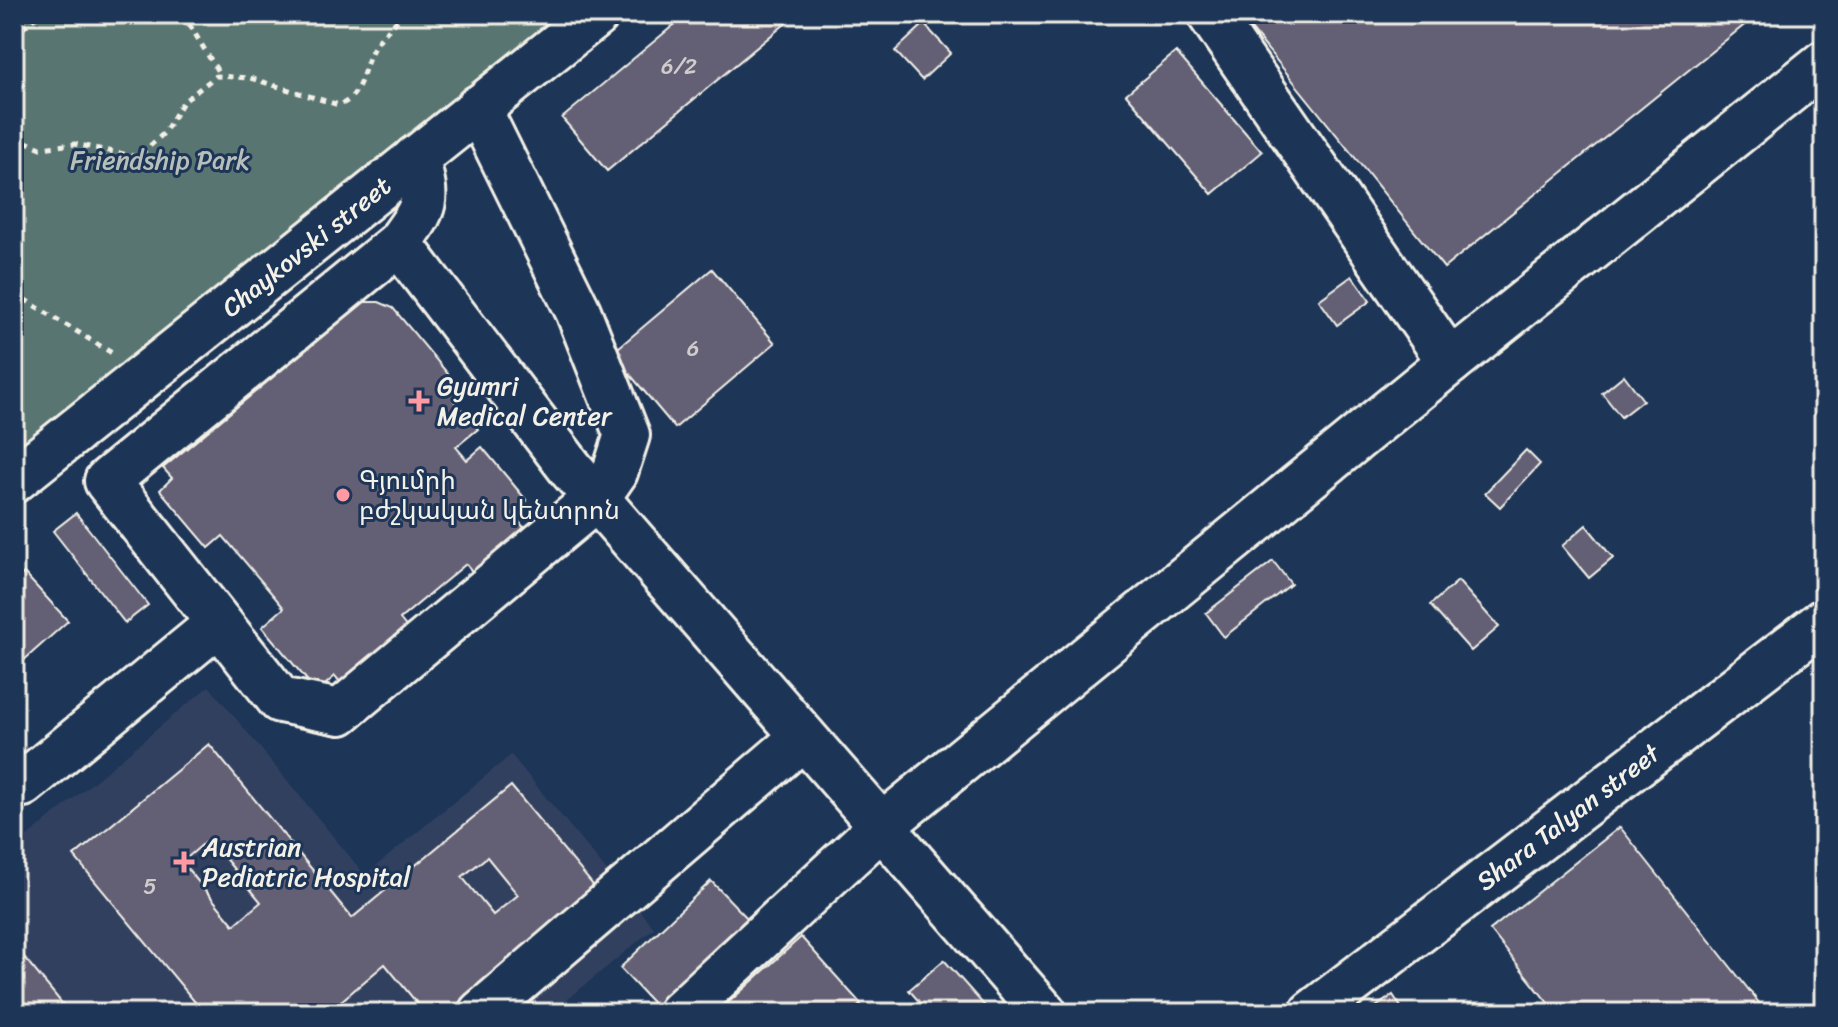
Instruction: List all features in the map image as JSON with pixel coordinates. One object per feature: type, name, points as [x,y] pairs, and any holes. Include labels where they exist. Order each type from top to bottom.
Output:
[{"type":"street","name":"Chaykovski street","points":[[14,480],[597,14]]},
{"type":"street","points":[[1210,14],[1450,362]]},
{"type":"street","points":[[680,1013],[883,825],[1450,362],[1824,63]]},
{"type":"street","points":[[416,158],[426,191],[425,208],[399,243],[107,481],[280,700],[340,712],[597,498],[615,472],[627,435],[578,311],[478,108]]},
{"type":"street","points":[[399,243],[571,469],[1044,1013]]},
{"type":"street","name":"Shara Talyan street","points":[[1312,1013],[1824,621]]},
{"type":"street","points":[[23,784],[219,623]]},
{"type":"street","points":[[481,1013],[802,738]]},
{"type":"path","points":[[14,36],[39,14]]},
{"type":"path","points":[[183,14],[220,75]]},
{"type":"path","points":[[14,137],[41,148],[75,144],[138,157],[164,133],[183,102],[220,75],[250,78],[339,105],[347,102],[357,90],[376,45],[404,14]]},
{"type":"path","points":[[14,293],[123,360]]},
{"type":"shaded area","name":"Austrian Pediatric Hospital","points":[[209,686],[365,875],[511,755],[654,928],[551,1013],[14,1013],[14,848]]},
{"type":"green space","name":"Friendship Park","points":[[14,14],[576,14],[14,461]]},
{"type":"building","points":[[687,14],[797,14],[607,171],[562,118]]},
{"type":"building","points":[[1239,14],[1758,14],[1444,268]]},
{"type":"building","points":[[924,24],[951,53],[922,80],[895,51]]},
{"type":"building","points":[[1176,52],[1262,152],[1212,194],[1126,94]]},
{"type":"building","points":[[712,269],[775,343],[675,428],[612,353]]},
{"type":"building","points":[[1352,276],[1370,301],[1337,325],[1319,300]]},
{"type":"building","name":"Գյումրի բժշկական կենտրոն","points":[[364,302],[379,302],[393,308],[464,393],[454,401],[478,429],[456,447],[467,460],[482,447],[527,501],[512,514],[528,532],[476,576],[466,564],[400,619],[412,634],[346,689],[335,676],[317,692],[262,627],[284,608],[223,536],[209,548],[160,490],[172,478],[163,468]]},
{"type":"building","points":[[1624,375],[1643,400],[1621,417],[1602,393]]},
{"type":"building","points":[[1526,450],[1540,464],[1500,507],[1485,493]]},
{"type":"building","points":[[76,513],[148,605],[125,623],[53,531]]},
{"type":"building","points":[[1586,525],[1613,558],[1589,578],[1562,546]]},
{"type":"building","points":[[1273,561],[1291,584],[1224,637],[1206,613]]},
{"type":"building","points":[[24,573],[68,621],[14,669],[14,582]]},
{"type":"building","points":[[1458,581],[1499,627],[1471,651],[1430,605]]},
{"type":"building","points":[[209,744],[352,918],[511,786],[603,897],[463,1013],[425,1013],[385,964],[333,1008],[337,1013],[204,1013],[74,856]],"holes":[[[209,839],[261,902],[234,925],[182,862]],[[487,857],[518,895],[493,915],[462,877]]]},
{"type":"building","points":[[1620,827],[1767,1013],[1556,1013],[1490,930]]},
{"type":"building","points":[[711,881],[753,924],[661,1012],[620,968]]},
{"type":"building","points":[[801,937],[861,1004],[851,1013],[717,1013]]},
{"type":"building","points":[[14,945],[70,1013],[14,1013]]},
{"type":"building","points":[[944,960],[991,1013],[929,1013],[909,990]]},
{"type":"building","points":[[1393,995],[1405,1013],[1367,1013]]},
{"type":"place","name":"Gyumri Medical Center","points":[[419,401]]},
{"type":"place","name":"Գյումրի բժշկական կենտրոն","points":[[343,495]]},
{"type":"place","name":"Austrian Pediatric Hospital","points":[[184,862]]}]
